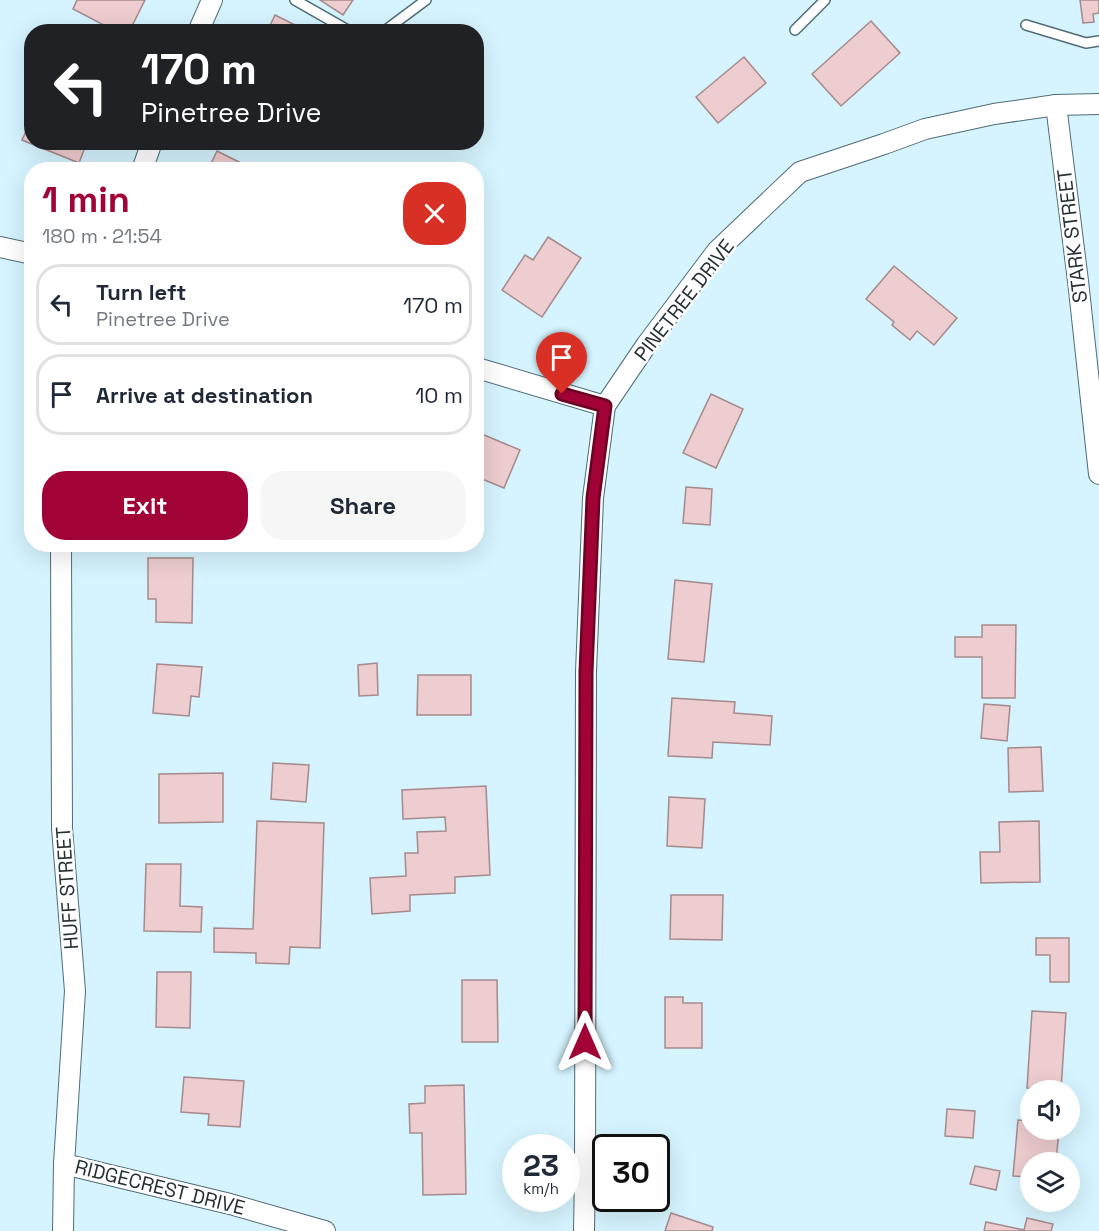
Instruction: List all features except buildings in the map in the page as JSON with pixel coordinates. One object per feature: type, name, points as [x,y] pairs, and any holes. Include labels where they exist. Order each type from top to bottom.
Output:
[{"type":"street","points":[[202,24],[212,0]]},
{"type":"street","name":"PINETREE DRIVE","points":[[605,406],[647,344],[717,251],[800,172],[925,129],[994,114],[1056,105],[1099,104]]},
{"type":"street","name":"STARK STREET","points":[[1056,105],[1099,474]]},
{"type":"street","points":[[0,247],[24,252]]},
{"type":"street","points":[[484,370],[605,406],[593,498],[586,672],[584,1231]]},
{"type":"street","name":"HUFF STREET","points":[[61,552],[62,828],[75,991],[64,1164],[63,1231]]},
{"type":"street","name":"RIDGECREST DRIVE","points":[[64,1164],[230,1204],[325,1231]]},
{"type":"lane","points":[[295,0],[337,24]]},
{"type":"lane","points":[[394,24],[426,0]]},
{"type":"lane","points":[[795,30],[825,0]]},
{"type":"lane","points":[[1026,25],[1086,43],[1099,41]]},
{"type":"route","points":[[562,394],[605,406],[593,498],[586,672],[585,1042]]}]
